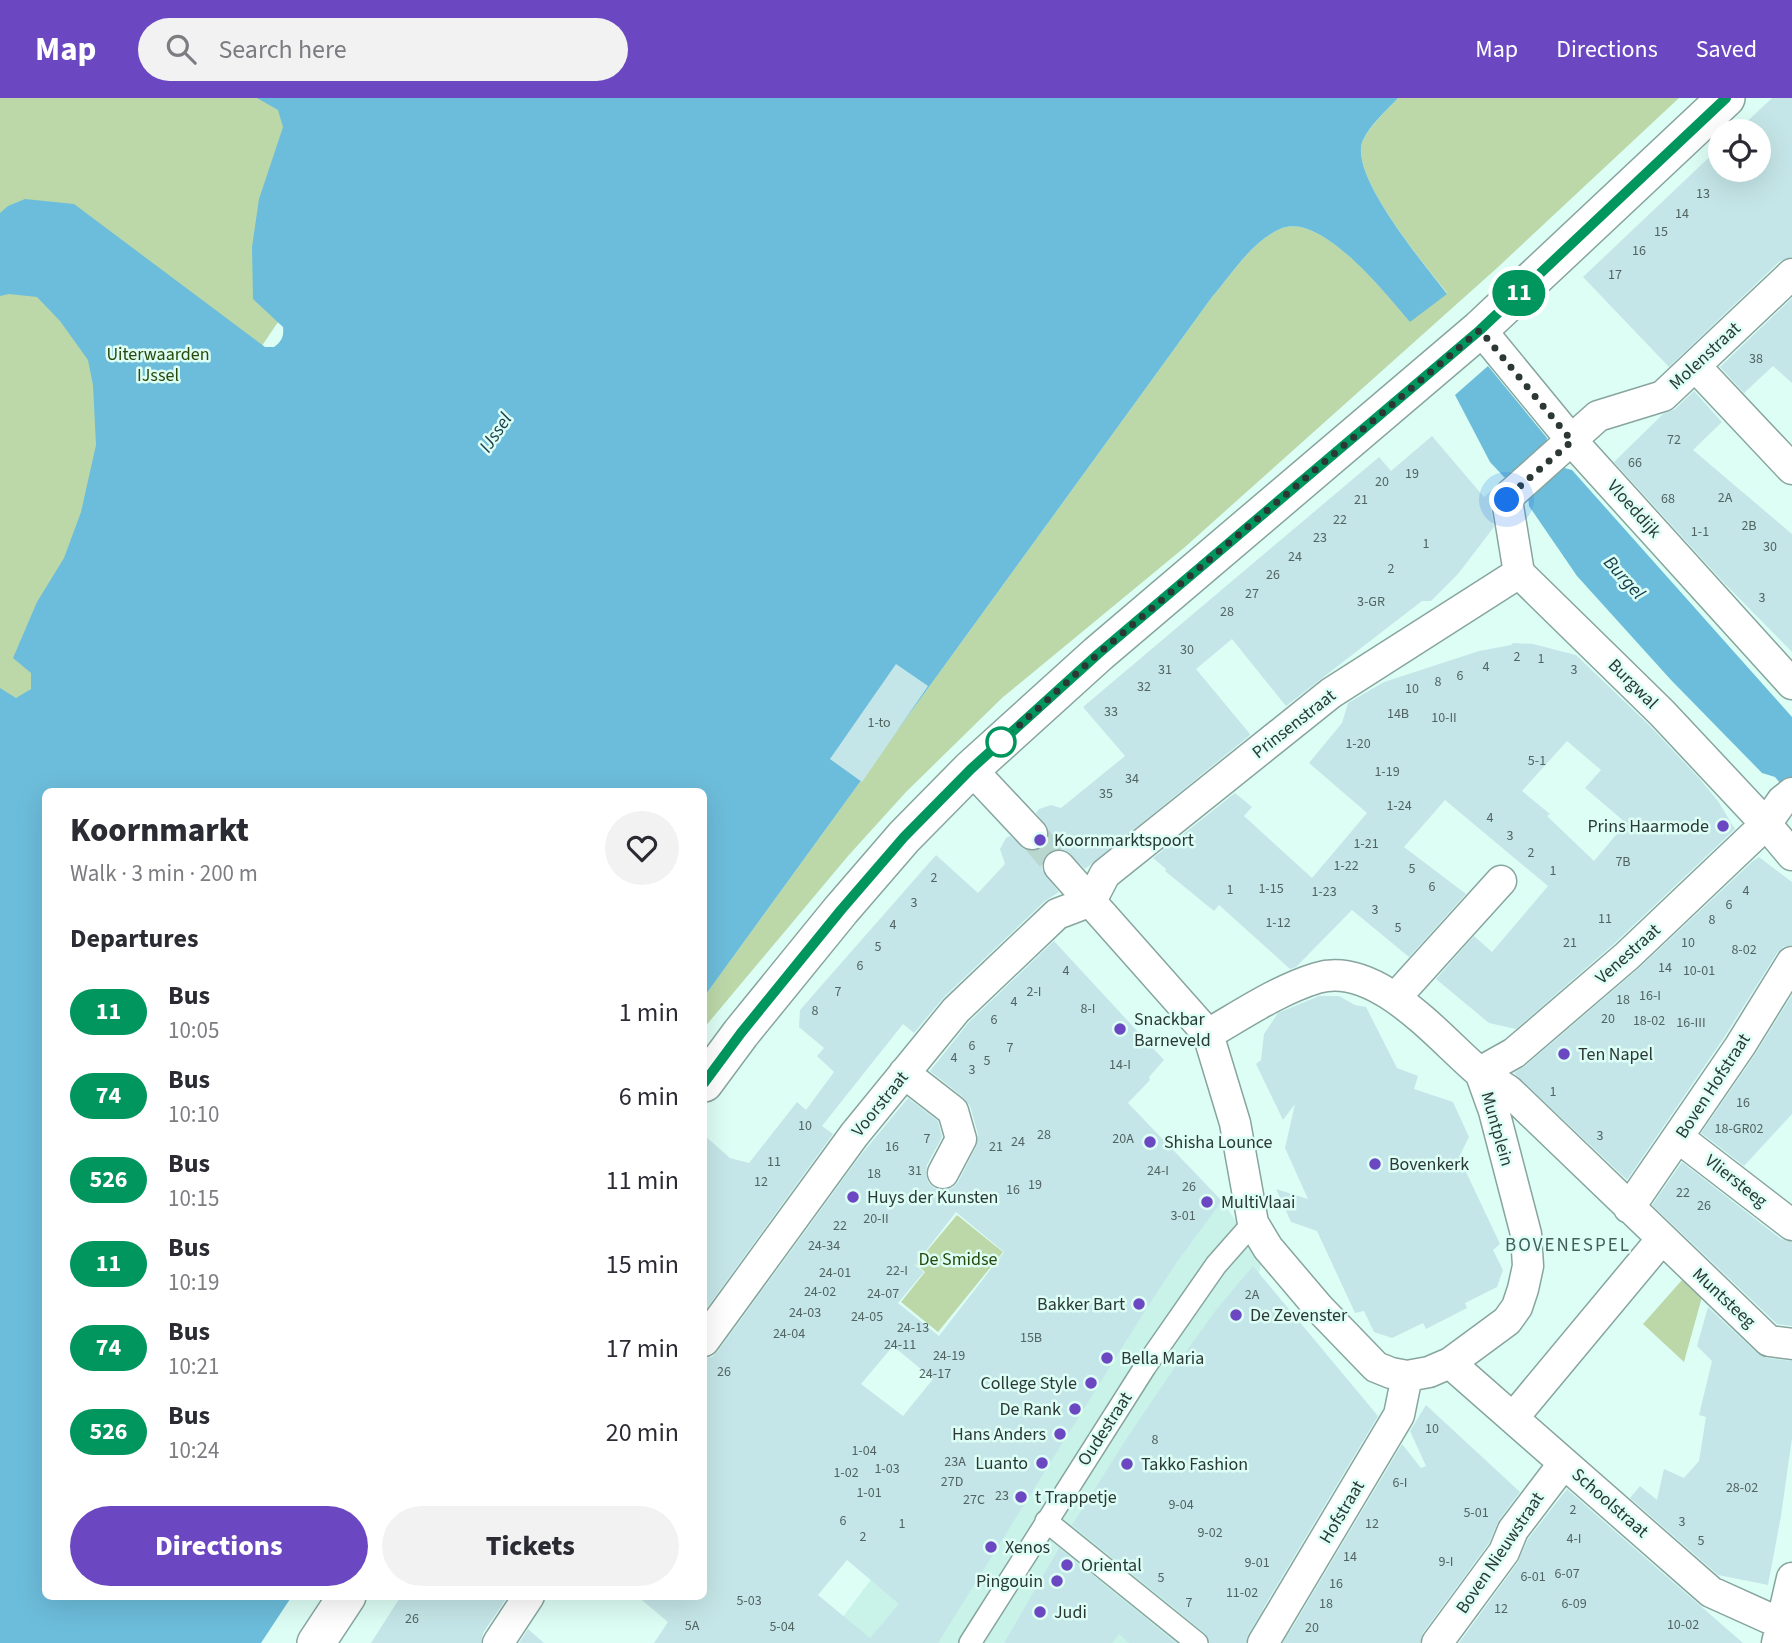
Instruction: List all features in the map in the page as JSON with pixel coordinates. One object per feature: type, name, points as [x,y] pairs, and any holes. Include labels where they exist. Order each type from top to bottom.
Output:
[{"type":"street","points":[[707,1079],[841,910],[904,837],[971,769],[1098,654],[1480,330],[1726,98]]},
{"type":"street","name":"Molenstraat","points":[[1519,573],[1509,497],[1598,416],[1663,396],[1792,274]]},
{"type":"street","name":"Vloeddijk","points":[[1480,330],[1564,448],[1792,684]]},
{"type":"street","points":[[1695,366],[1791,469]]},
{"type":"street","name":"Burgwal","points":[[1519,573],[1662,713],[1780,806],[1792,855]]},
{"type":"street","name":"Prinsenstraat","points":[[1091,901],[1105,874],[1331,694],[1519,573]]},
{"type":"street","points":[[971,769],[1032,834]]},
{"type":"street","name":"Venestraat","points":[[1480,1072],[1514,1054],[1627,956],[1780,806]]},
{"type":"street","points":[[1059,866],[1208,1034],[1235,1124],[1252,1223],[1287,1272],[1376,1367],[1407,1376]]},
{"type":"street","points":[[1396,997],[1501,881]]},
{"type":"street","name":"Voorstraat","points":[[707,1337],[854,1135],[956,1010],[1058,915],[1091,901]]},
{"type":"street","name":"Boven Hofstraat","points":[[1629,1208],[1740,1046],[1792,962]]},
{"type":"street","points":[[1208,1034],[1284,991],[1320,977],[1339,976],[1361,981],[1396,997],[1480,1072]]},
{"type":"street","name":"Muntplein","points":[[1480,1072],[1510,1091],[1661,1240]]},
{"type":"street","name":"Muntplein","points":[[1407,1376],[1429,1372],[1450,1363],[1507,1321],[1517,1307],[1528,1266],[1526,1234],[1494,1111],[1480,1072]]},
{"type":"street","points":[[904,1073],[953,1111],[961,1139],[943,1172]]},
{"type":"street","name":"Vliersteeg","points":[[1679,1138],[1792,1225]]},
{"type":"street","name":"Oudestraat","points":[[970,1643],[1145,1367],[1216,1265],[1252,1223]]},
{"type":"street","points":[[1513,1418],[1661,1240]]},
{"type":"street","name":"Muntsteeg","points":[[1661,1240],[1769,1341],[1792,1345]]},
{"type":"street","name":"Schoolstraat","points":[[1450,1363],[1711,1592],[1779,1634]]},
{"type":"street","name":"Hofstraat","points":[[1262,1643],[1399,1415],[1407,1376]]},
{"type":"street","name":"Boven Nieuwstraat","points":[[1437,1643],[1504,1552],[1513,1530],[1564,1463]]},
{"type":"street","points":[[1046,1521],[1197,1643]]},
{"type":"street","points":[[1779,1634],[1792,1578]]},
{"type":"street","points":[[316,1643],[344,1600]]},
{"type":"street","points":[[498,1643],[526,1600]]},
{"type":"shaded area","points":[[1225,1205],[1262,1259],[1243,1347],[1162,1535],[1309,1643],[823,1643],[968,1452],[1136,1212]]},
{"type":"green space","name":"Uiterwaarden IJssel","points":[[0,98],[455,98],[276,325],[0,737]]},
{"type":"green space","points":[[1398,98],[1679,98],[1497,268],[1185,547],[1002,698],[906,792],[848,856],[707,1024],[707,993],[1212,297],[1251,250],[1280,229],[1296,226],[1314,232],[1351,258],[1410,321],[1447,293],[1391,219],[1366,174],[1361,155],[1363,140]]},
{"type":"green space","name":"De Smidse","points":[[957,1215],[1003,1252],[938,1332],[901,1302],[925,1272],[916,1264]]},
{"type":"green space","points":[[1682,1280],[1702,1297],[1684,1362],[1643,1324]]},
{"type":"water","name":"IJssel","points":[[257,98],[1398,98],[1366,134],[1361,155],[1366,174],[1391,219],[1447,294],[1410,322],[1351,258],[1314,232],[1296,226],[1280,229],[1251,250],[1212,297],[707,993],[707,788],[42,788],[42,1600],[289,1600],[261,1643],[0,1643],[0,688],[16,698],[31,689],[31,673],[13,658],[37,602],[64,558],[81,512],[96,445],[93,385],[88,360],[60,321],[37,297],[9,294],[0,296],[0,213],[8,206],[25,199],[74,204],[265,347],[274,347],[282,338],[283,327],[253,299],[252,247],[259,199],[283,127],[278,110]]},
{"type":"water","name":"Burgel","points":[[1488,366],[1547,438],[1546,449],[1561,467],[1572,470],[1792,717],[1792,797],[1775,777],[1762,773],[1671,680],[1577,576],[1529,506],[1528,496],[1514,476],[1504,477],[1490,462],[1455,395]]},
{"type":"building","points":[[1772,98],[1792,98],[1792,257],[1780,261],[1669,367],[1583,277],[1708,158],[1708,182],[1771,182],[1771,119],[1750,119]]},
{"type":"building","points":[[1792,298],[1792,383],[1773,366],[1744,393],[1720,367]]},
{"type":"building","points":[[1694,391],[1722,422],[1693,450],[1792,534],[1792,652],[1724,583],[1614,462],[1663,414],[1675,409]]},
{"type":"building","points":[[1432,436],[1484,497],[1494,488],[1490,503],[1494,527],[1458,574],[1431,601],[1422,601],[1286,706],[1232,639],[1196,669],[1249,736],[1085,869],[1065,850],[1056,849],[1047,853],[1042,861],[1042,870],[1059,892],[1045,901],[944,997],[914,1033],[903,1024],[822,1126],[833,1134],[707,1308],[707,1138],[730,1158],[749,1163],[797,1102],[806,1110],[834,1072],[817,1056],[824,1048],[799,1027],[800,1010],[936,855],[978,893],[1005,864],[1000,849],[1006,838],[1010,836],[1028,851],[1043,847],[1048,840],[1049,831],[1036,813],[1039,809],[1051,805],[1061,808],[1125,756],[1083,707],[1379,457],[1391,471]]},
{"type":"building","points":[[1533,644],[1576,655],[1649,725],[1699,778],[1718,801],[1735,829],[1615,943],[1516,1029],[1489,1023],[1436,979],[1474,936],[1492,952],[1548,886],[1445,800],[1404,847],[1466,894],[1409,957],[1352,910],[1296,967],[1290,969],[1219,905],[1214,911],[1153,858],[1235,793],[1252,807],[1244,816],[1312,878],[1367,813],[1309,763],[1342,723],[1348,703],[1384,682],[1479,651]],"holes":[[[1567,741],[1601,770],[1585,788],[1626,823],[1594,861],[1547,816],[1550,814],[1522,791]]]},
{"type":"building","points":[[896,664],[928,686],[862,782],[830,759]]},
{"type":"building","points":[[1759,857],[1792,882],[1792,945],[1783,947],[1777,953],[1725,1036],[1627,1180],[1514,1073],[1638,969]]},
{"type":"building","points":[[1054,941],[1164,1060],[1149,1077],[1150,1080],[1128,1103],[1222,1201],[1143,1314],[938,1643],[654,1643],[668,1622],[642,1600],[707,1600],[707,1358],[718,1351],[860,1156],[908,1098],[938,1121],[942,1137],[927,1165],[928,1182],[934,1188],[943,1190],[952,1188],[958,1182],[976,1147],[978,1134],[970,1106],[964,1098],[930,1071],[969,1022]],"holes":[[[956,1212],[1004,1252],[939,1336],[898,1303],[924,1272],[915,1265]],[[893,1346],[933,1379],[903,1416],[861,1384]],[[847,1560],[899,1604],[870,1638],[818,1595]]]},
{"type":"building","points":[[1792,995],[1792,1114],[1744,1166],[1701,1133]]},
{"type":"building","name":"Bovenkerk","points":[[1319,996],[1339,996],[1355,1005],[1366,1007],[1397,1068],[1418,1076],[1414,1089],[1453,1102],[1469,1137],[1459,1157],[1500,1244],[1493,1250],[1503,1270],[1497,1287],[1465,1303],[1467,1308],[1426,1329],[1423,1323],[1392,1338],[1374,1332],[1364,1311],[1355,1313],[1317,1231],[1291,1222],[1276,1189],[1308,1199],[1285,1148],[1295,1104],[1283,1120],[1256,1064],[1261,1060],[1264,1034],[1278,1013]]},
{"type":"building","points":[[1682,1162],[1781,1239],[1792,1242],[1792,1326],[1777,1324],[1652,1205]]},
{"type":"building","points":[[1253,1266],[1378,1416],[1248,1634],[1246,1643],[1210,1643],[1205,1633],[1072,1525],[1175,1367],[1216,1310]]},
{"type":"building","points":[[1708,1307],[1758,1354],[1767,1358],[1792,1361],[1792,1438],[1768,1585],[1718,1575],[1630,1498],[1640,1486],[1657,1500],[1664,1469],[1684,1478],[1699,1461],[1706,1417],[1699,1415],[1712,1361],[1697,1346]]},
{"type":"building","points":[[1426,1405],[1520,1492],[1499,1520],[1489,1543],[1423,1633],[1420,1643],[1283,1643],[1402,1444],[1421,1468],[1426,1466],[1410,1431]]},
{"type":"building","points":[[1567,1489],[1743,1643],[1459,1643],[1518,1562],[1528,1539]]},
{"type":"building","points":[[1059,1548],[1176,1643],[1129,1643],[1119,1634],[1112,1643],[1004,1643]]},
{"type":"building","points":[[398,1600],[505,1600],[483,1633],[481,1643],[371,1643]]},
{"type":"building","points":[[528,1629],[544,1643],[519,1643]]},
{"type":"tunnel","points":[[1032,834],[1059,866]]},
{"type":"bus line","name":"11","points":[[707,1079],[841,910],[904,837],[971,769],[1098,654],[1480,330],[1726,98]]},
{"type":"place","name":"Prins Haarmode","points":[[1723,826]]},
{"type":"place","name":"Koornmarktspoort","points":[[1040,840]]},
{"type":"place","name":"Snackbar Barneveld","points":[[1120,1029]]},
{"type":"place","name":"Ten Napel","points":[[1564,1054]]},
{"type":"place","name":"Shisha Lounce","points":[[1150,1142]]},
{"type":"place","name":"Bovenkerk","points":[[1375,1164]]},
{"type":"place","name":"Huys der Kunsten","points":[[853,1197]]},
{"type":"place","name":"MultiVlaai","points":[[1207,1202]]},
{"type":"place","name":"Bakker Bart","points":[[1139,1304]]},
{"type":"place","name":"De Zevenster","points":[[1236,1315]]},
{"type":"place","name":"Bella Maria","points":[[1107,1358]]},
{"type":"place","name":"College Style","points":[[1091,1383]]},
{"type":"place","name":"De Rank","points":[[1075,1409]]},
{"type":"place","name":"Hans Anders","points":[[1060,1434]]},
{"type":"place","name":"Luanto","points":[[1042,1463]]},
{"type":"place","name":"Takko Fashion","points":[[1127,1464]]},
{"type":"place","name":"t Trappetje","points":[[1021,1497]]},
{"type":"place","name":"Xenos","points":[[991,1547]]},
{"type":"place","name":"Oriental","points":[[1067,1565]]},
{"type":"place","name":"Pingouin","points":[[1057,1581]]},
{"type":"place","name":"Judi","points":[[1040,1612]]},
{"type":"district","name":"BOVENESPEL","points":[[1568,1245]]},
{"type":"route","points":[[1001,742],[1098,654],[1480,330],[1572,441],[1507,500]]}]
